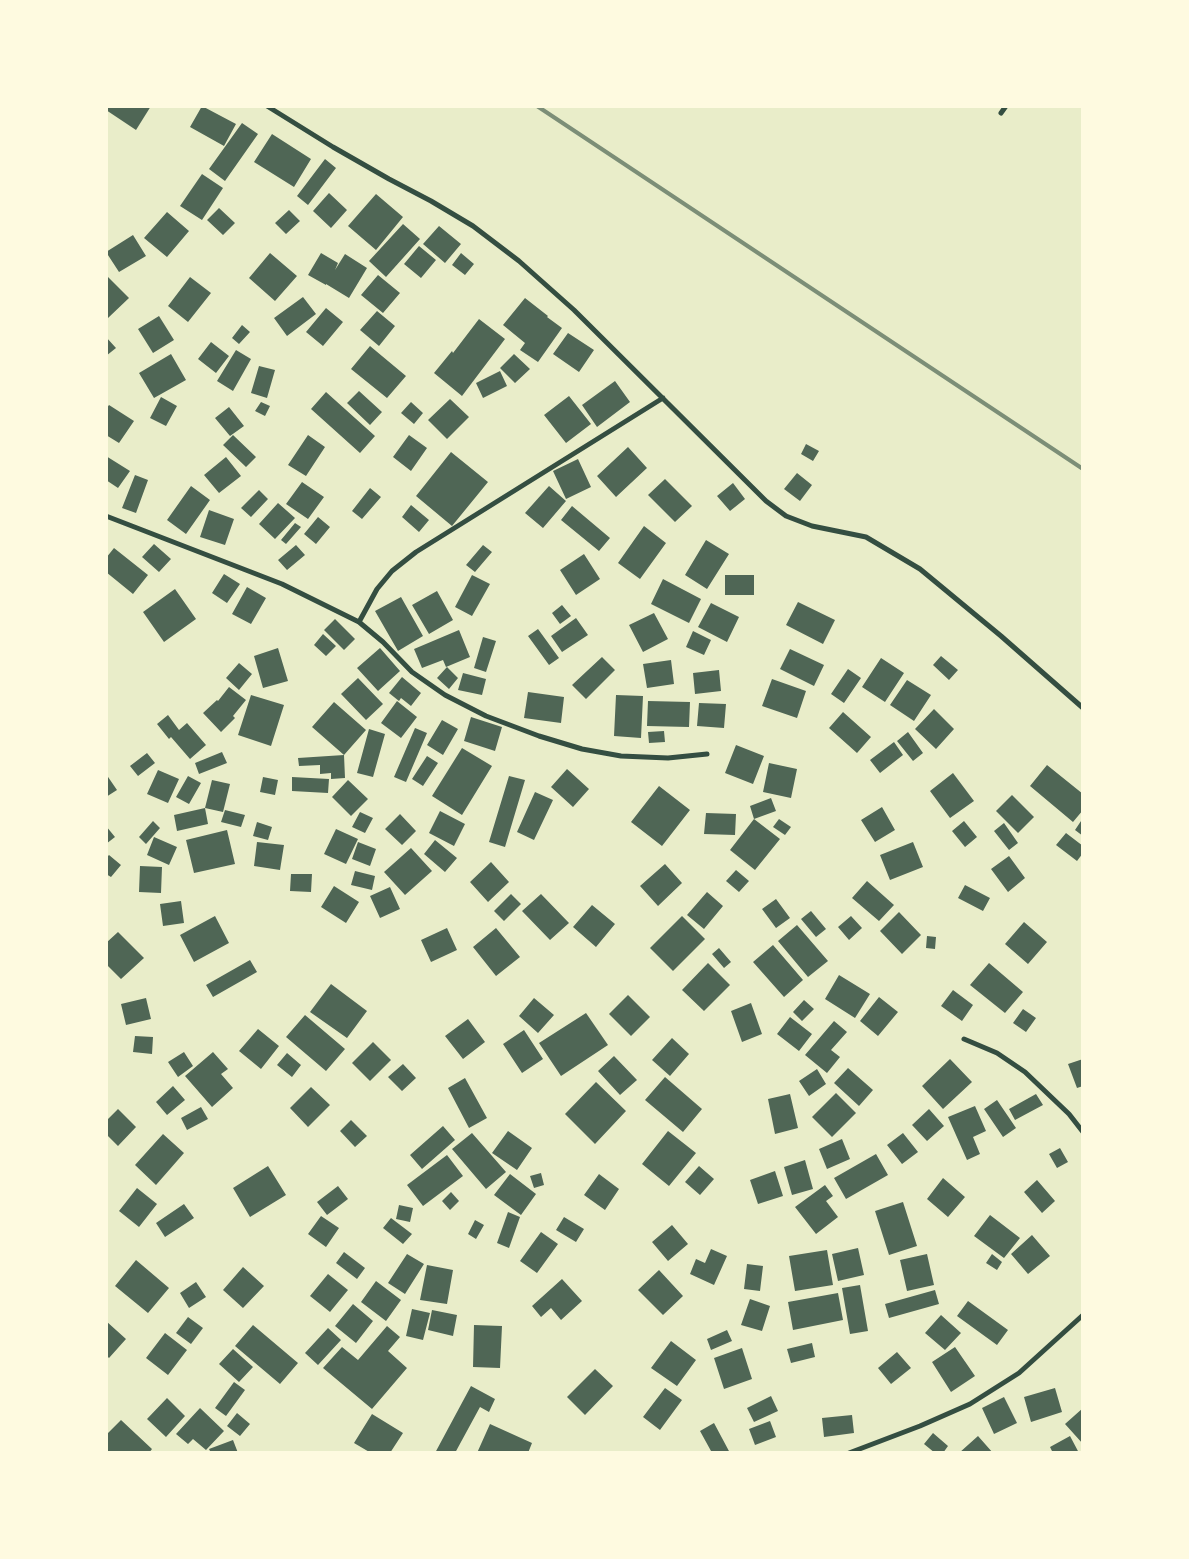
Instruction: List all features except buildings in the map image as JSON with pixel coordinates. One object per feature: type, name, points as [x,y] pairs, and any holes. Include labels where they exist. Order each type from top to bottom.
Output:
[{"type":"street","points":[[267,106],[333,147],[389,179],[431,200],[473,226],[519,261],[574,310],[766,501],[786,516],[812,526],[866,537],[906,560],[1001,636],[1083,708]]},
{"type":"street","points":[[1001,114],[1006,106]]},
{"type":"street","points":[[359,622],[377,589],[392,571],[416,552],[662,398]]},
{"type":"street","points":[[106,516],[282,584],[359,622],[383,642],[412,672],[444,695],[503,723],[582,749],[621,756],[668,758],[707,754]]},
{"type":"street","points":[[964,1039],[997,1053],[1025,1072],[1069,1114],[1083,1132]]},
{"type":"street","points":[[849,1453],[920,1426],[970,1404],[1019,1373],[1083,1315]]},
{"type":"railway","points":[[537,106],[1083,469]]}]
